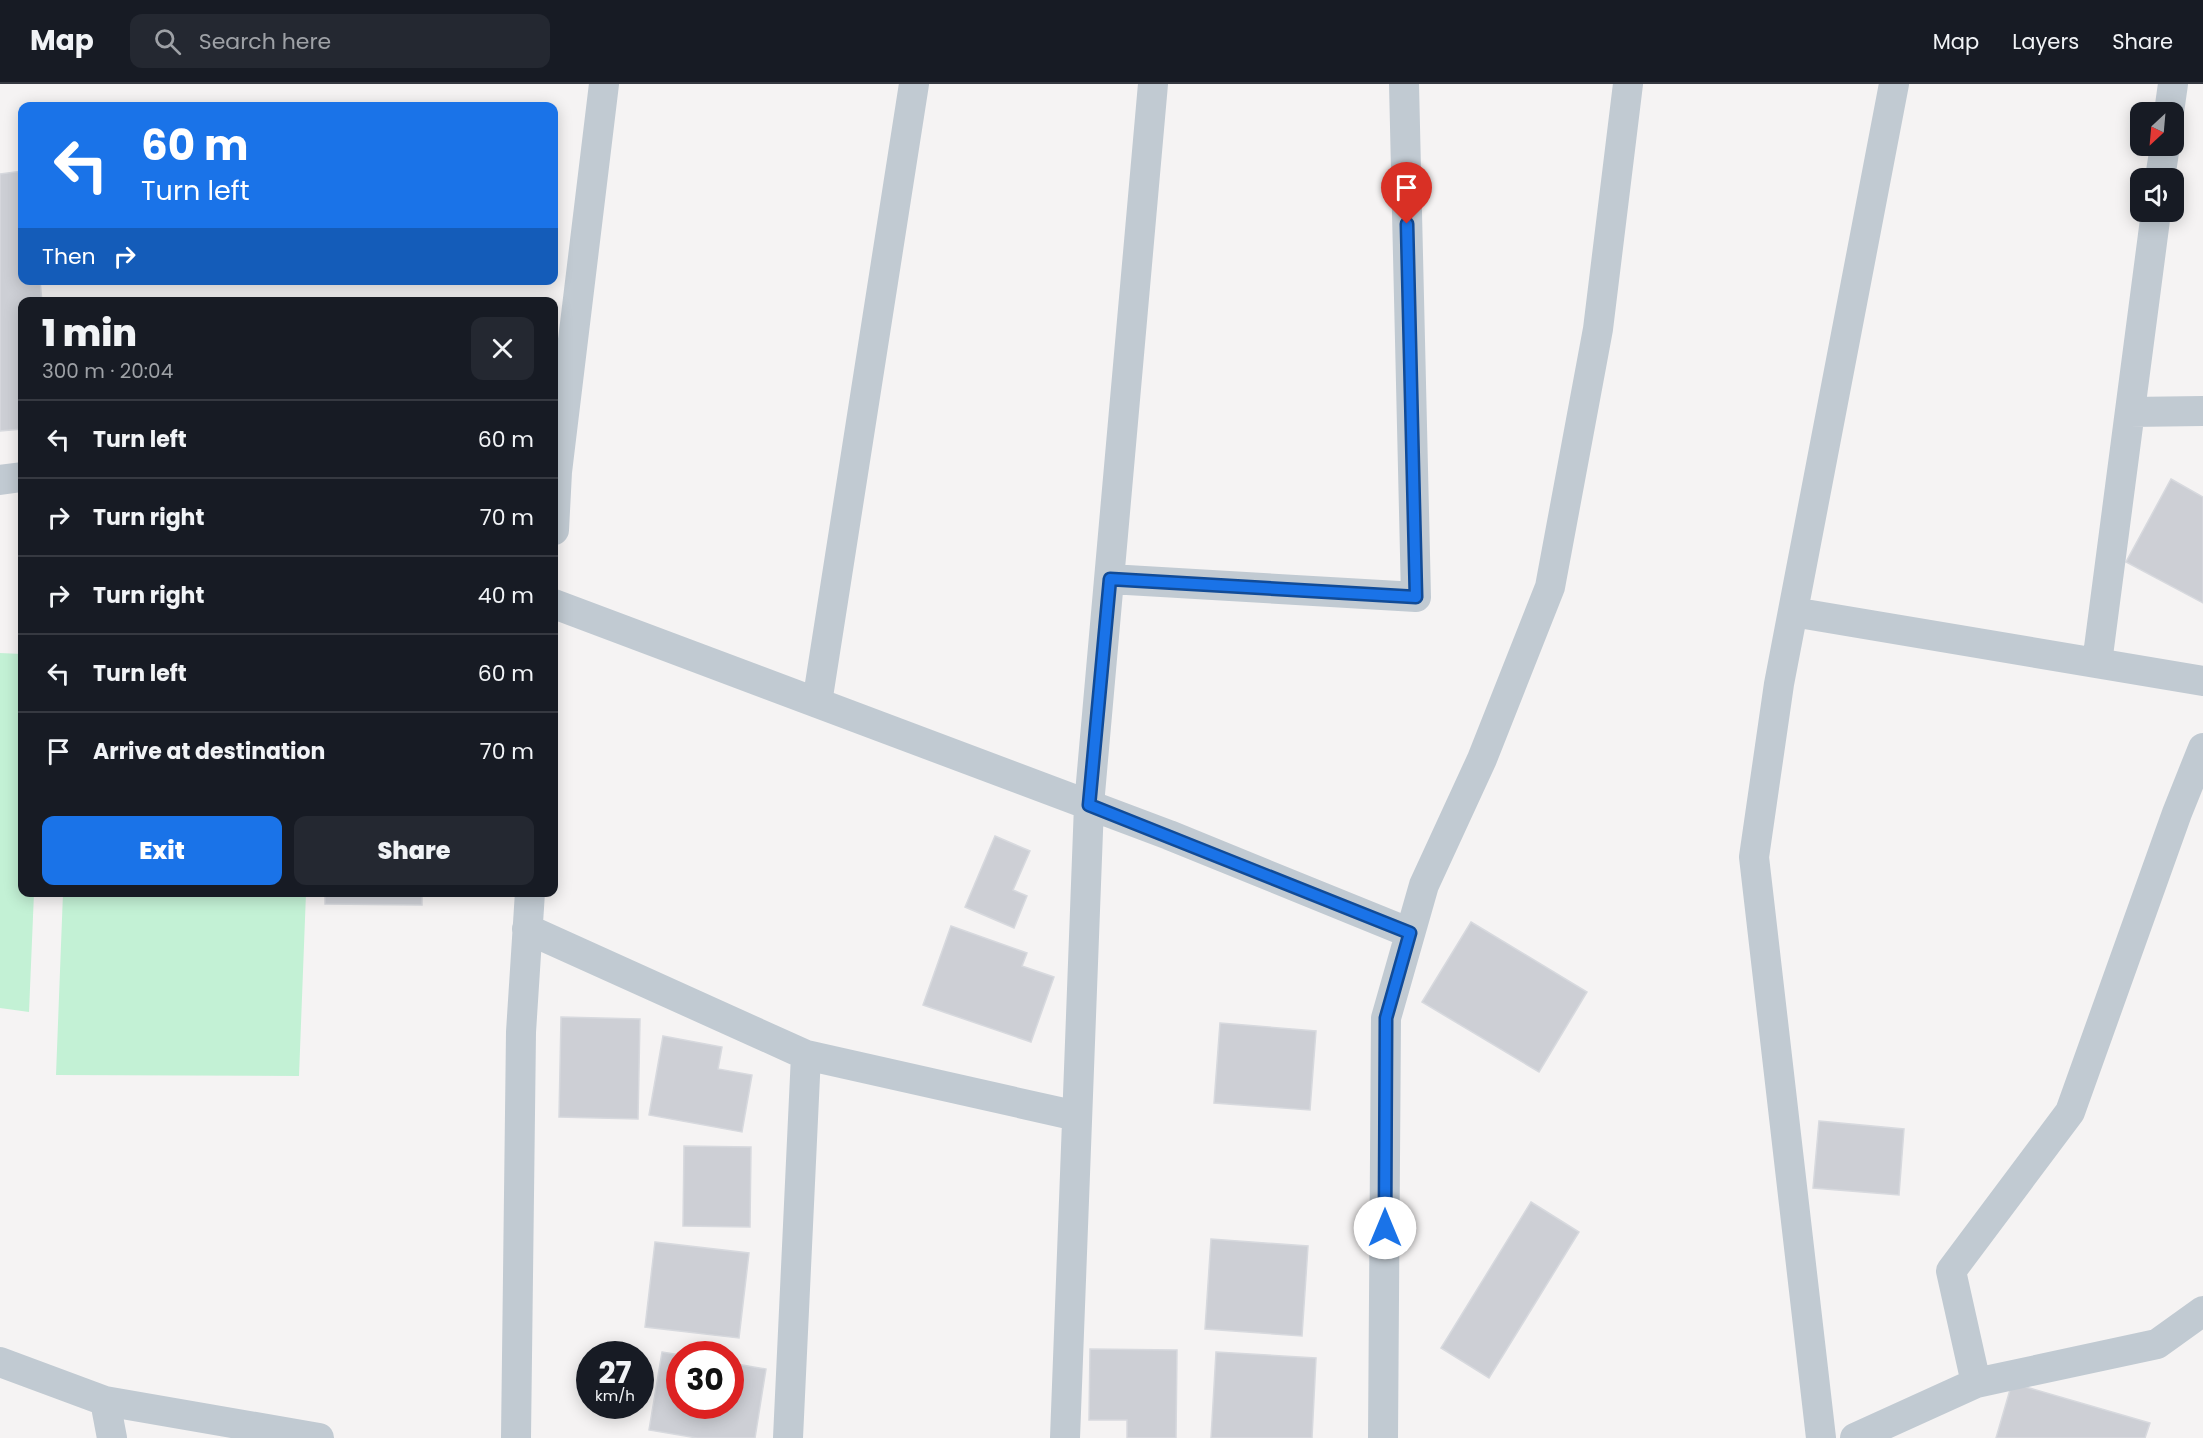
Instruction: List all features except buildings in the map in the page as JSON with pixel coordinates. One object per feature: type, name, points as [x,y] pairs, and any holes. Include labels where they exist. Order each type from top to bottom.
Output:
[{"type":"street","points":[[558,440],[559,418],[604,84]]},
{"type":"street","points":[[817,703],[914,84]]},
{"type":"street","points":[[1065,1438],[1089,805],[1153,84]]},
{"type":"street","points":[[1110,579],[1416,597],[1404,84]]},
{"type":"street","points":[[1383,1438],[1386,1018],[1424,885],[1482,759],[1550,587],[1598,329],[1628,84]]},
{"type":"street","points":[[1821,1438],[1754,857],[1793,612],[1894,84]]},
{"type":"street","points":[[2170,102],[2173,84]]},
{"type":"street","points":[[2097,663],[2155,222]]},
{"type":"street","points":[[2130,412],[2203,411]]},
{"type":"street","points":[[0,480],[18,478]]},
{"type":"street","points":[[558,606],[1089,805],[1410,933]]},
{"type":"street","points":[[1793,612],[2203,681]]},
{"type":"street","points":[[1976,1383],[1951,1271],[2070,1112],[2177,813],[2203,748]]},
{"type":"street","points":[[516,1438],[521,1032],[530,897]]},
{"type":"street","points":[[527,929],[806,1055],[1077,1116]]},
{"type":"street","points":[[788,1438],[806,1055]]},
{"type":"street","points":[[1855,1438],[1976,1383],[2157,1344],[2203,1311]]},
{"type":"street","points":[[0,1362],[105,1401],[319,1438]]},
{"type":"street","points":[[105,1401],[112,1438]]},
{"type":"green space","points":[[0,653],[18,654],[18,897],[34,897],[29,1012],[0,1008]]},
{"type":"green space","points":[[63,897],[306,897],[299,1076],[56,1075]]},
{"type":"route","points":[[1385,1228],[1386,1018],[1410,933],[1089,805],[1110,579],[1416,597],[1407,224]]}]
